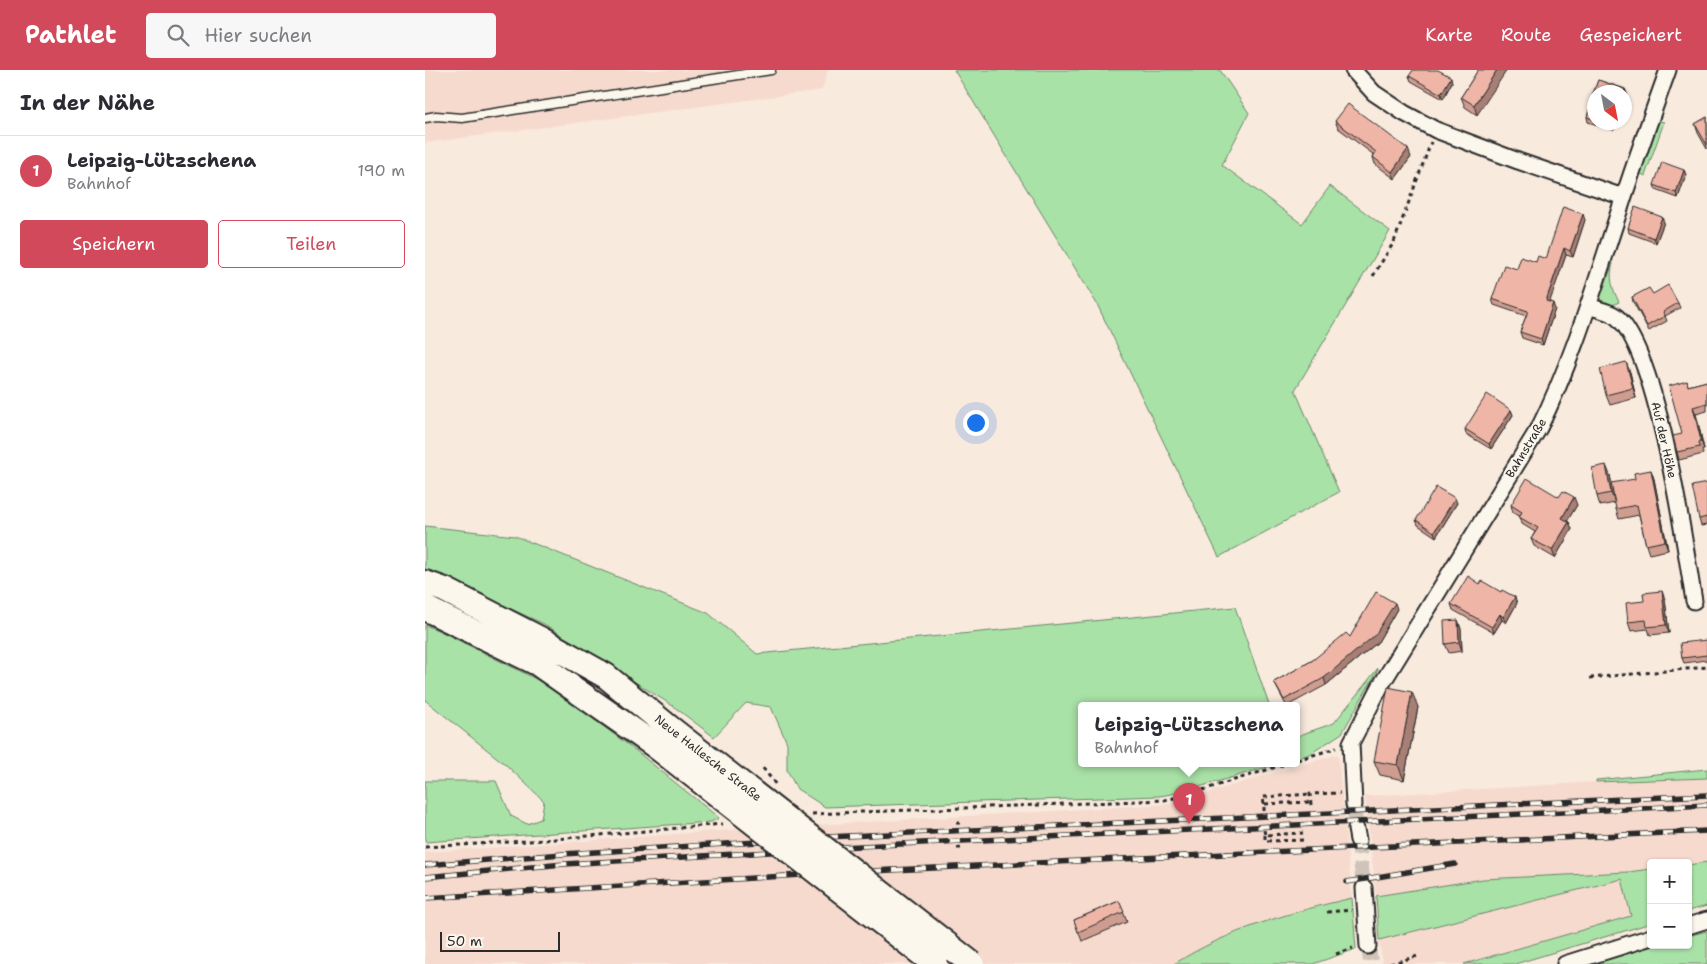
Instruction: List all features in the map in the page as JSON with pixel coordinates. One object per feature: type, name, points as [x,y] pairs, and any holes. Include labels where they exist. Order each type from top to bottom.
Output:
[{"type":"main road","name":"Neue Hallesche Straße","points":[[425,583],[454,594],[605,676],[664,738],[935,964]]},
{"type":"main road","name":"Neue Hallesche Straße","points":[[425,608],[537,663],[664,738],[972,964]]},
{"type":"street","points":[[1353,70],[1374,93],[1403,114],[1435,130],[1623,197]]},
{"type":"street","name":"Bahnstraße","points":[[1354,798],[1351,744],[1381,685],[1539,428],[1555,395],[1589,306],[1623,197],[1668,70]]},
{"type":"street","name":"Auf der Höhe","points":[[1589,306],[1614,315],[1622,323],[1641,356],[1653,392],[1676,491],[1694,601]]},
{"type":"street","points":[[1364,888],[1368,946]]},
{"type":"street","points":[[1692,925],[1707,920]]},
{"type":"street","points":[[1565,964],[1647,939]]},
{"type":"lane","points":[[425,118],[435,116],[462,118],[771,70]]},
{"type":"path","points":[[1373,276],[1394,242],[1435,130]]},
{"type":"path","points":[[1590,678],[1707,667]]},
{"type":"path","points":[[1300,759],[1351,744]]},
{"type":"path","points":[[807,815],[1164,800],[1180,797],[1276,767]]},
{"type":"path","points":[[1264,811],[1263,797],[1310,794],[1354,798]]},
{"type":"path","points":[[1264,804],[1310,803],[1310,794]]},
{"type":"path","points":[[425,847],[554,839],[726,824]]},
{"type":"path","points":[[1264,830],[1265,841],[1307,840]]},
{"type":"path","points":[[1265,835],[1303,833]]},
{"type":"path","points":[[1327,912],[1352,910]]},
{"type":"path","points":[[1390,964],[1418,956]]},
{"type":"shaded area","points":[[425,70],[828,70],[822,90],[425,143]]},
{"type":"shaded area","points":[[1338,754],[1352,898],[1309,908],[1228,935],[1174,964],[425,964],[425,852],[729,830],[1169,804],[1294,767],[1300,767],[1300,765]]},
{"type":"shaded area","points":[[1707,778],[1707,862],[1692,864],[1692,859],[1647,859],[1647,870],[1483,879],[1376,896],[1365,796],[1596,782]]},
{"type":"shaded area","points":[[1622,879],[1631,916],[1464,964],[1383,964],[1379,940]]},
{"type":"green space","points":[[954,70],[1220,70],[1249,113],[1222,165],[1302,224],[1330,186],[1390,231],[1295,390],[1339,492],[1219,557],[1097,304]]},
{"type":"green space","points":[[1659,121],[1664,122],[1645,176],[1640,173]]},
{"type":"green space","points":[[1613,263],[1612,283],[1619,302],[1611,306],[1599,300]]},
{"type":"green space","points":[[425,526],[515,536],[708,613],[757,654],[1235,607],[1268,702],[1078,702],[1078,767],[1267,767],[1182,792],[1160,796],[825,807],[797,789],[787,770],[787,743],[771,707],[746,703],[714,737],[673,706],[544,624],[425,570]]},
{"type":"green space","points":[[425,625],[548,685],[635,750],[719,818],[711,822],[425,842],[425,781],[496,781],[511,816],[527,824],[541,819],[544,801],[505,764],[425,700]]},
{"type":"green space","points":[[1378,668],[1342,733],[1310,754],[1300,757],[1300,735],[1334,723]]},
{"type":"green space","points":[[1707,769],[1707,778],[1596,782],[1596,780]]},
{"type":"green space","points":[[1707,862],[1707,906],[1692,910],[1692,904],[1692,864]]},
{"type":"green space","points":[[1647,870],[1647,924],[1515,964],[1464,964],[1631,916],[1622,879],[1379,940],[1376,896],[1483,879]]},
{"type":"green space","points":[[1352,898],[1356,949],[1313,964],[1174,964],[1216,941],[1238,932],[1306,909]]},
{"type":"green space","points":[[1707,931],[1707,964],[1592,964],[1647,948],[1692,949],[1692,935]]},
{"type":"building","points":[[1413,70],[1438,70],[1451,77],[1441,94],[1409,76]]},
{"type":"building","points":[[1478,70],[1497,70],[1474,105],[1461,97]]},
{"type":"building","points":[[1598,80],[1613,85],[1596,85]]},
{"type":"building","points":[[1348,104],[1408,149],[1392,172],[1373,157],[1376,152],[1335,121]]},
{"type":"building","points":[[1707,117],[1707,145],[1695,124]]},
{"type":"building","points":[[1662,162],[1684,170],[1676,193],[1654,185]]},
{"type":"building","points":[[1563,207],[1583,214],[1570,251],[1564,248],[1546,301],[1553,303],[1541,339],[1520,332],[1528,311],[1492,299],[1504,265],[1517,269],[1521,257],[1536,262],[1538,256],[1546,259]]},
{"type":"building","points":[[1635,207],[1662,217],[1654,238],[1628,228]]},
{"type":"building","points":[[1668,285],[1678,303],[1663,312],[1665,316],[1647,326],[1632,297],[1649,288],[1653,294]]},
{"type":"building","points":[[1626,362],[1633,388],[1606,395],[1600,369]]},
{"type":"building","points":[[1687,381],[1688,386],[1707,381],[1707,403],[1693,407],[1701,441],[1699,442],[1700,447],[1677,452],[1673,436],[1682,434],[1669,386]]},
{"type":"building","points":[[1487,394],[1511,410],[1489,444],[1465,429]]},
{"type":"building","points":[[1606,465],[1611,493],[1597,496],[1592,468]]},
{"type":"building","points":[[1651,470],[1665,541],[1646,545],[1637,505],[1616,509],[1611,483],[1635,479],[1634,473]]},
{"type":"building","points":[[1527,478],[1559,497],[1563,491],[1574,497],[1562,518],[1569,522],[1552,550],[1531,539],[1538,528],[1519,517],[1522,512],[1511,505]]},
{"type":"building","points":[[1707,483],[1707,517],[1699,519],[1692,486]]},
{"type":"building","points":[[1436,487],[1455,498],[1434,532],[1416,520]]},
{"type":"building","points":[[1468,576],[1480,584],[1482,581],[1501,592],[1502,590],[1515,597],[1503,617],[1500,614],[1492,627],[1451,604]]},
{"type":"building","points":[[1662,591],[1666,625],[1647,627],[1646,620],[1628,622],[1626,603],[1644,601],[1643,593]]},
{"type":"building","points":[[1376,592],[1395,603],[1375,635],[1324,678],[1284,700],[1274,682],[1313,660],[1346,633],[1350,637]]},
{"type":"building","points":[[1458,620],[1459,642],[1445,644],[1444,621]]},
{"type":"building","points":[[1707,640],[1707,655],[1682,658],[1680,643]]},
{"type":"building","points":[[1388,687],[1412,692],[1398,765],[1374,761]]},
{"type":"building","points":[[1119,901],[1124,912],[1078,932],[1074,920]]},
{"type":"tunnel","points":[[1354,805],[1356,829]]},
{"type":"tunnel","points":[[1358,840],[1364,888]]},
{"type":"tunnel","points":[[1368,946],[1371,964]]},
{"type":"railway","points":[[827,837],[1707,795]]},
{"type":"railway","points":[[840,847],[1707,805]]},
{"type":"railway","points":[[871,871],[1707,831]]},
{"type":"railway","points":[[425,865],[758,842]]},
{"type":"railway","points":[[425,877],[564,864],[771,852]]},
{"type":"railway","points":[[1347,882],[1455,864]]},
{"type":"railway","points":[[425,898],[802,875]]},
{"type":"place","name":"Leipzig-Lützschena","points":[[1189,824]]}]
